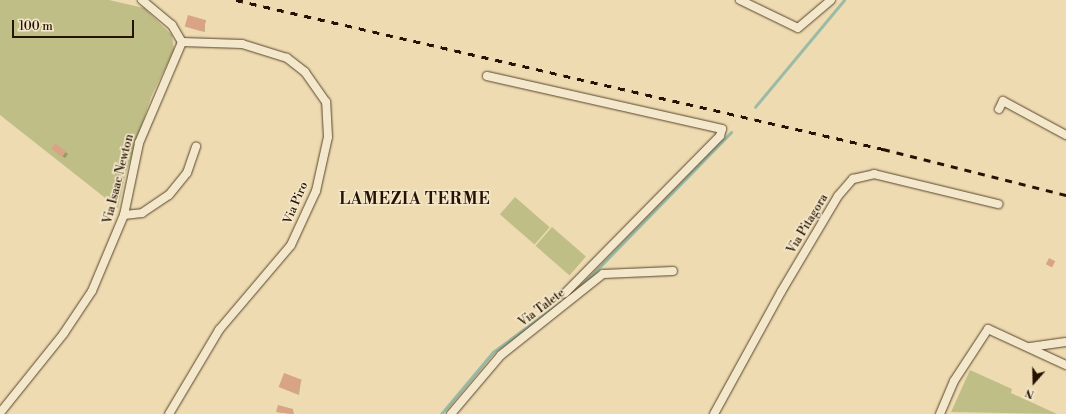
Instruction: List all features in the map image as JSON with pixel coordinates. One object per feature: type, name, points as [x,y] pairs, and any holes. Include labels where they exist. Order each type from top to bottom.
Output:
[{"type":"street","points":[[142,0],[172,25],[182,42]]},
{"type":"street","points":[[740,0],[798,28],[831,0]]},
{"type":"street","name":"Via Isaac Newton","points":[[0,413],[85,304],[110,254],[124,215],[139,143],[182,42]]},
{"type":"street","name":"Via Piro","points":[[169,414],[219,330],[291,246],[316,191],[328,130],[326,102],[318,88],[287,58],[242,44],[182,42]]},
{"type":"street","points":[[487,76],[722,129],[720,136],[566,293]]},
{"type":"street","points":[[999,109],[1003,101],[1066,135]]},
{"type":"street","points":[[124,215],[142,213],[169,195],[187,173],[196,147]]},
{"type":"street","name":"Via Pitagora","points":[[714,414],[781,292],[838,196],[853,180],[874,174],[998,204]]},
{"type":"street","points":[[594,265],[603,274],[673,271]]},
{"type":"street","name":"Via Talete","points":[[451,414],[501,355],[603,274]]},
{"type":"street","points":[[940,414],[954,381],[988,329],[1066,365]]},
{"type":"street","points":[[1029,347],[1066,342]]},
{"type":"shaded area","points":[[0,0],[109,0],[144,8],[172,35],[174,50],[151,97],[125,176],[118,208],[0,115]]},
{"type":"shaded area","points":[[515,197],[550,227],[535,245],[500,214]]},
{"type":"shaded area","points":[[552,227],[586,257],[570,275],[536,246]]},
{"type":"shaded area","points":[[970,370],[1012,389],[1011,393],[1057,414],[951,412]]},
{"type":"building","points":[[188,15],[206,20],[203,32],[185,27]]},
{"type":"building","points":[[55,143],[66,152],[62,157],[51,149]]},
{"type":"building","points":[[1049,258],[1055,261],[1052,267],[1046,264]]},
{"type":"building","points":[[284,373],[302,380],[296,394],[279,387]]},
{"type":"building","points":[[278,405],[293,409],[292,414],[276,412]]},
{"type":"waterway","points":[[755,107],[844,0]]},
{"type":"waterway","points":[[578,289],[731,132]]},
{"type":"waterway","points":[[441,414],[493,352],[561,302]]},
{"type":"railway","points":[[236,0],[883,149],[1066,195]]},
{"type":"district","name":"LAMEZIA TERME","points":[[415,199]]}]
